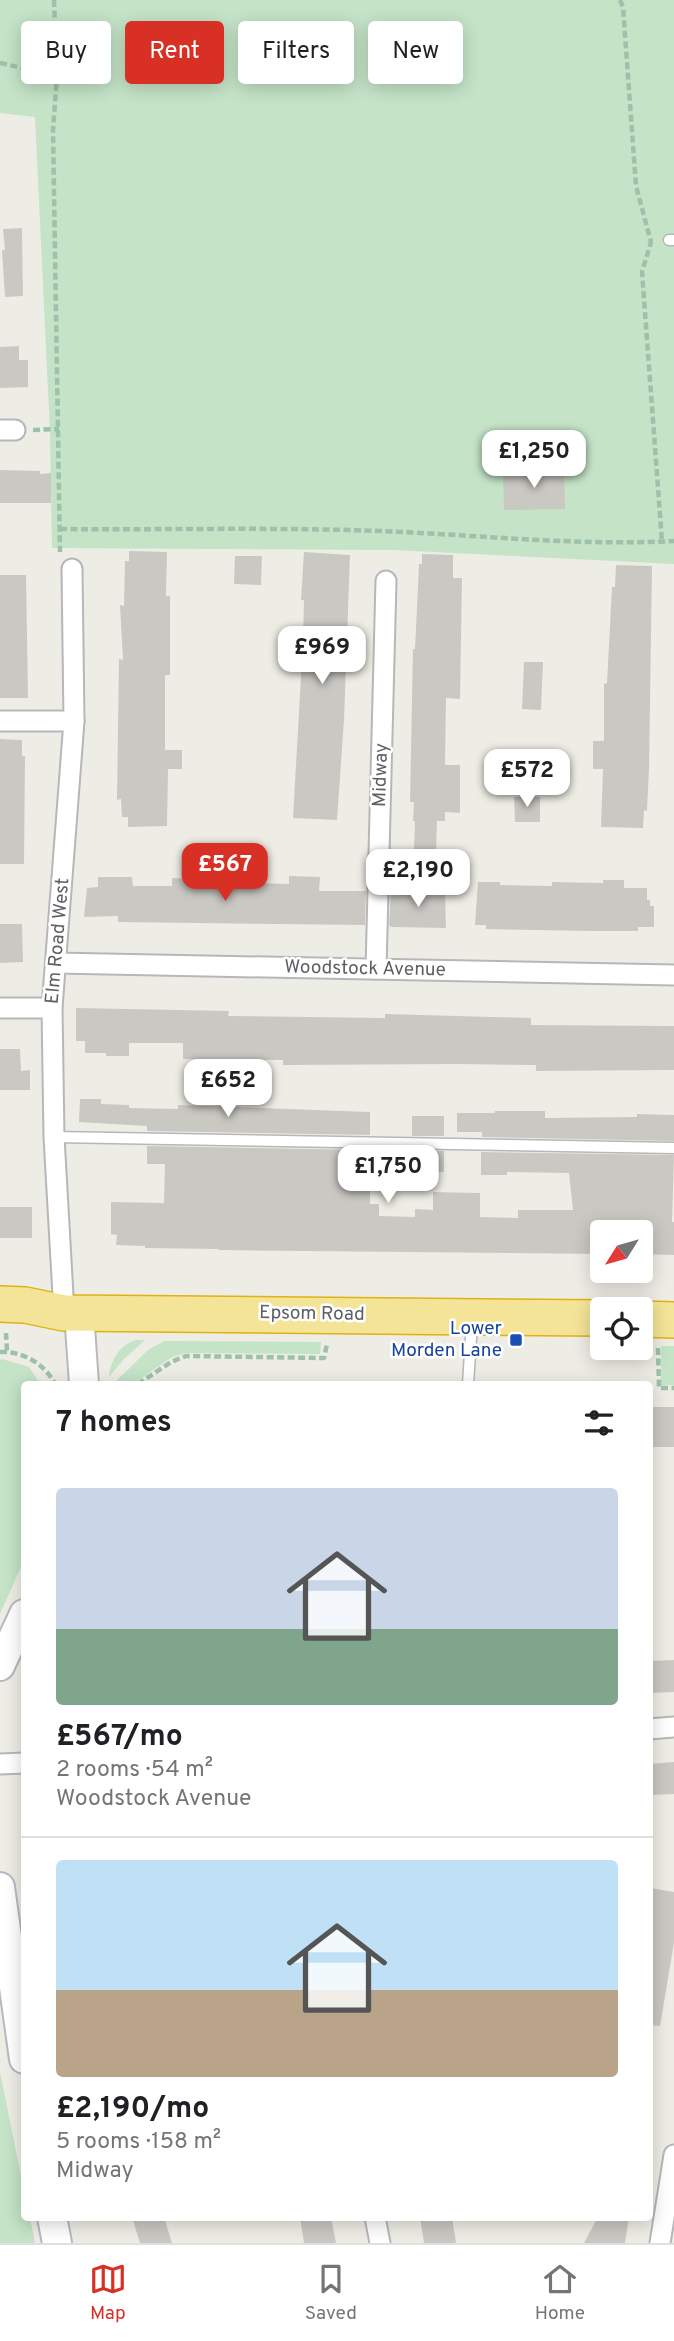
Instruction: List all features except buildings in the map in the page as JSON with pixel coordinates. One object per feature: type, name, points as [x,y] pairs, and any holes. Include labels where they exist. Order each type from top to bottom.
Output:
[{"type":"highway","name":"Epsom Road","points":[[0,1304],[25,1305],[71,1313],[590,1318]]},
{"type":"highway","name":"Epsom Road","points":[[4,1341],[26,1327],[71,1313]]},
{"type":"street","name":"Elm Road West","points":[[71,1313],[54,1138],[52,1008],[74,721],[72,569]]},
{"type":"street","name":"Midway","points":[[376,969],[386,581]]},
{"type":"street","points":[[0,721],[74,721]]},
{"type":"street","name":"Woodstock Avenue","points":[[57,963],[674,975]]},
{"type":"street","points":[[0,1008],[52,1008]]},
{"type":"street","points":[[71,1313],[83,1381]]},
{"type":"street","points":[[0,1666],[21,1620]]},
{"type":"street","points":[[653,1729],[674,1727]]},
{"type":"street","points":[[0,1764],[21,1763]]},
{"type":"street","points":[[0,1886],[21,2037]]},
{"type":"street","points":[[660,2243],[674,2155]]},
{"type":"street","points":[[53,2221],[57,2243]]},
{"type":"street","points":[[376,2221],[380,2243]]},
{"type":"lane","points":[[54,1138],[674,1148]]},
{"type":"lane","points":[[468,1381],[472,1315]]},
{"type":"path","points":[[54,0],[55,21]]},
{"type":"path","points":[[620,0],[636,186],[651,242],[642,272],[662,542]]},
{"type":"path","points":[[0,63],[21,68]]},
{"type":"path","points":[[56,84],[53,130],[60,528],[61,552],[72,569]]},
{"type":"path","points":[[651,242],[671,240]]},
{"type":"path","points":[[60,528],[235,527],[674,541]]},
{"type":"path","points":[[657,1326],[659,1388],[674,1388]]},
{"type":"path","points":[[143,1381],[186,1356],[324,1358],[328,1336]]},
{"type":"path","points":[[0,1352],[4,1341],[36,1361],[53,1381]]},
{"type":"green space","points":[[0,0],[674,0],[674,564],[393,550],[52,548],[50,433],[35,117],[0,113]]},
{"type":"green space","points":[[136,1340],[145,1340],[109,1377],[117,1354]]},
{"type":"green space","points":[[164,1341],[321,1342],[320,1354],[186,1353],[172,1357],[137,1381],[116,1381],[148,1350]]},
{"type":"green space","points":[[661,1346],[674,1346],[674,1385],[661,1385]]},
{"type":"green space","points":[[0,1360],[29,1367],[38,1381],[21,1381],[21,1567],[0,1614]]},
{"type":"green space","points":[[0,2072],[21,2176],[21,2221],[31,2221],[35,2243],[0,2243]]},
{"type":"place","name":"Lower Morden Lane","points":[[516,1340]]}]
